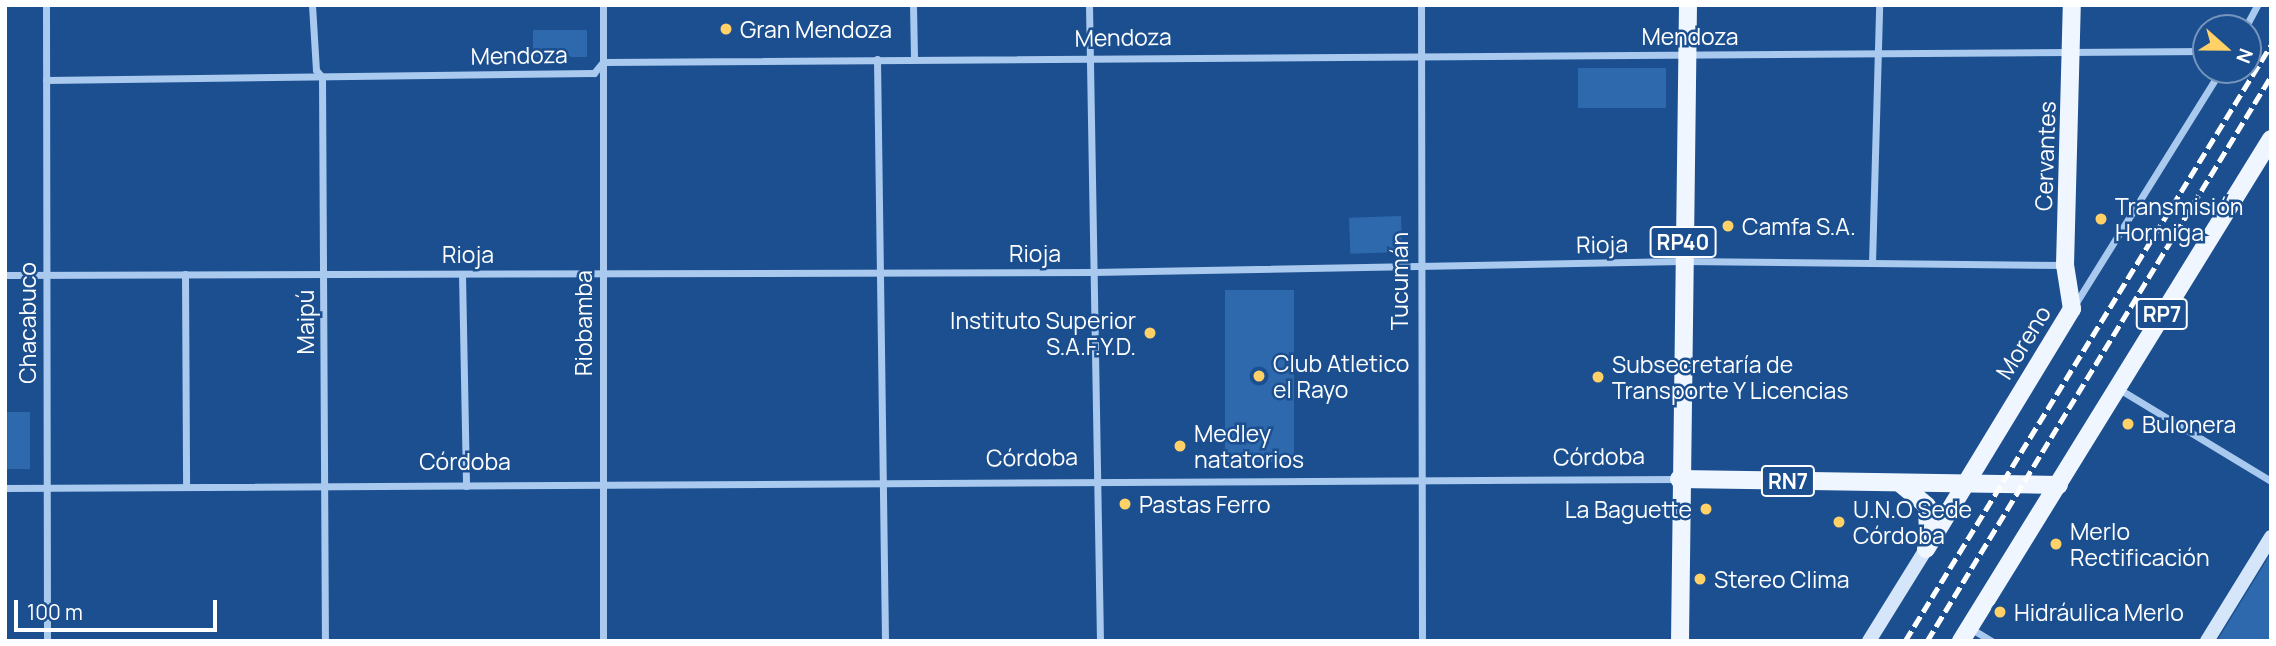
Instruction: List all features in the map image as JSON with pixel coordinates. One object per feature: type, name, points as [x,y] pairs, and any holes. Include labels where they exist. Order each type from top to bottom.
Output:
[{"type":"main road","name":"RP40","points":[[1679,480],[1688,5]]},
{"type":"main road","name":"Cervantes","points":[[2072,5],[2073,53],[2065,265],[2072,309]]},
{"type":"main road","name":"RP7","points":[[1966,634],[2059,485],[2116,387],[2269,144]]},
{"type":"main road","name":"Moreno","points":[[1926,549],[2072,309]]},
{"type":"main road","name":"Córdoba","points":[[1679,480],[2059,485]]},
{"type":"main road","points":[[1679,480],[1680,641]]},
{"type":"main road","points":[[1897,483],[1915,490],[1927,506],[1926,549]]},
{"type":"street","name":"Chacabuco","points":[[46,5],[47,641]]},
{"type":"street","name":"Maipú","points":[[313,5],[322,77],[326,641]]},
{"type":"street","name":"Riobamba","points":[[603,5],[603,641]]},
{"type":"street","points":[[913,5],[914,58]]},
{"type":"street","points":[[1089,5],[1093,272],[1101,481],[1100,641]]},
{"type":"street","name":"Tucumán","points":[[1421,5],[1418,482],[1422,641]]},
{"type":"street","points":[[1872,262],[1879,5]]},
{"type":"street","name":"Mendoza","points":[[46,80],[594,73],[603,62],[1421,53],[1688,56],[2192,51]]},
{"type":"street","points":[[877,59],[885,641]]},
{"type":"street","name":"Moreno","points":[[2072,309],[2212,84]]},
{"type":"street","name":"Rioja","points":[[5,275],[1093,272],[1682,261],[2065,265]]},
{"type":"street","points":[[185,274],[186,485]]},
{"type":"street","points":[[462,274],[466,486]]},
{"type":"street","points":[[2116,387],[2271,481]]},
{"type":"street","name":"Córdoba","points":[[5,488],[186,485],[1679,480]]},
{"type":"street","points":[[2207,641],[2271,537]]},
{"type":"street","name":"Moreno","points":[[1869,641],[1926,549]]},
{"type":"street","points":[[1966,634],[1992,641]]},
{"type":"shaded area","points":[[533,30],[587,30],[587,57],[533,57]]},
{"type":"shaded area","points":[[1578,68],[1666,68],[1666,108],[1578,108]]},
{"type":"shaded area","points":[[1401,216],[1402,252],[1350,254],[1349,218]]},
{"type":"shaded area","name":"Club Atletico el Rayo","points":[[1225,290],[1294,290],[1294,462],[1225,462]]},
{"type":"shaded area","points":[[5,412],[30,412],[30,469],[5,469]]},
{"type":"shaded area","points":[[2271,553],[2271,641],[2217,641]]},
{"type":"railway","points":[[1905,641],[2271,45]]},
{"type":"railway","points":[[1927,641],[2271,76]]},
{"type":"place","name":"Gran Mendoza","points":[[726,29]]},
{"type":"place","name":"Transmisión Hormiga","points":[[2101,219]]},
{"type":"place","name":"Camfa S.A.","points":[[1728,226]]},
{"type":"place","name":"Instituto Superior S.A.F.Y.D.","points":[[1150,333]]},
{"type":"place","name":"Club Atletico el Rayo","points":[[1259,376]]},
{"type":"place","name":"Subsecretaría de Transporte Y Licencias","points":[[1598,377]]},
{"type":"place","name":"Bulonera","points":[[2128,424]]},
{"type":"place","name":"Medley natatorios","points":[[1180,446]]},
{"type":"place","name":"Pastas Ferro","points":[[1125,504]]},
{"type":"place","name":"La Baguette","points":[[1706,509]]},
{"type":"place","name":"U.N.O Sede Córdoba","points":[[1839,522]]},
{"type":"place","name":"Merlo Rectificación","points":[[2056,544]]},
{"type":"place","name":"Stereo Clima","points":[[1700,579]]},
{"type":"place","name":"Hidráulica Merlo","points":[[2000,612]]}]
